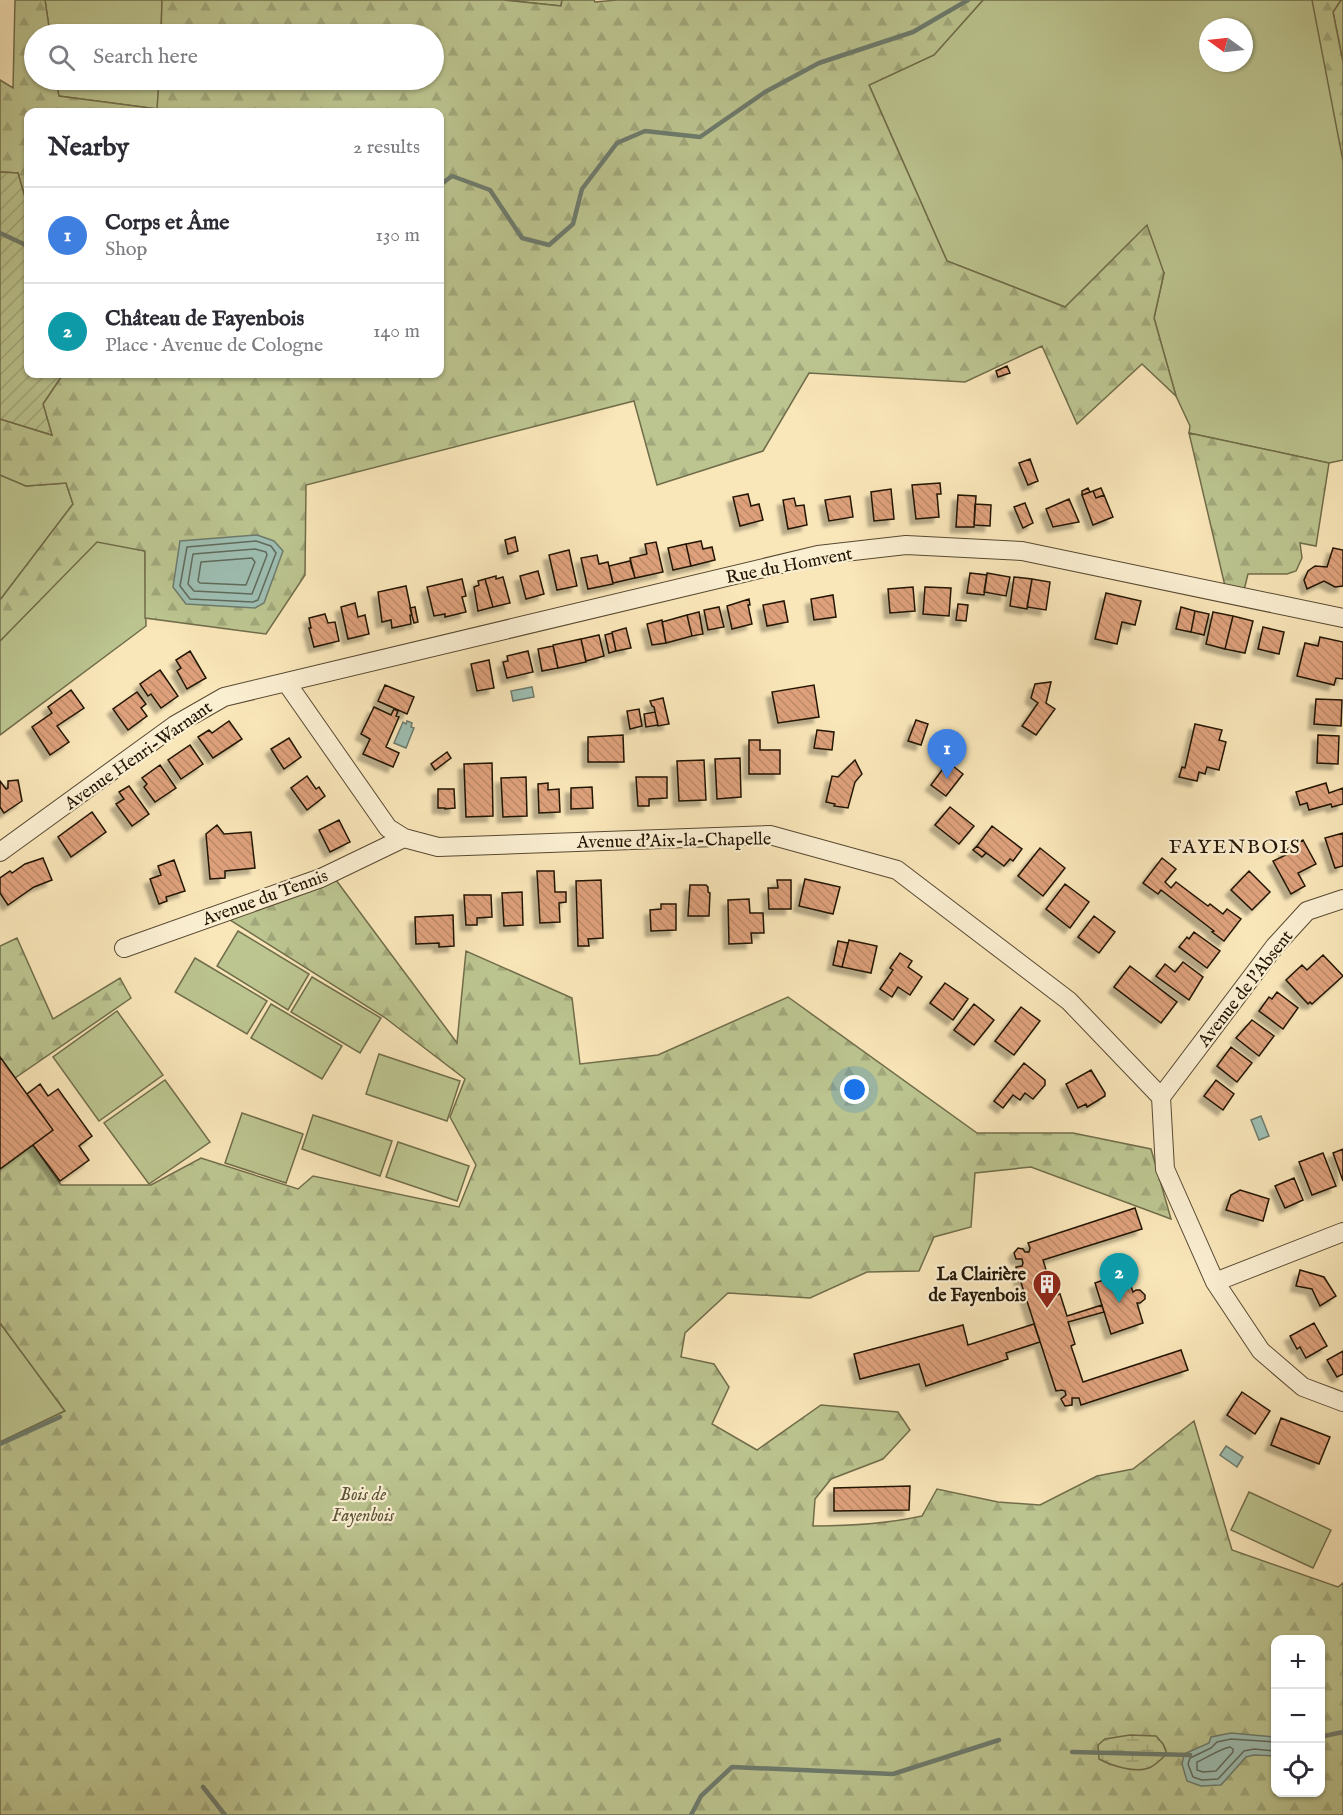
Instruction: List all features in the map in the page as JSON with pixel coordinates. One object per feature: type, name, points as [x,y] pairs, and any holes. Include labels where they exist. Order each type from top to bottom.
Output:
[{"type":"street","name":"Rue du Homvent","points":[[286,682],[818,555],[906,545],[1022,551],[1343,618]]},
{"type":"street","name":"Avenue d'Aix-la-Chapelle","points":[[286,682],[388,828],[404,838],[438,847],[770,835],[897,870],[1069,1001],[1161,1097]]},
{"type":"street","name":"Avenue Henri-Warnant","points":[[0,852],[175,725],[224,696],[286,682]]},
{"type":"street","name":"Avenue du Tennis","points":[[124,948],[321,878],[404,838]]},
{"type":"street","name":"Avenue de l'Absent","points":[[1161,1097],[1283,937],[1306,911],[1343,899]]},
{"type":"street","points":[[1161,1097],[1165,1169],[1215,1282],[1261,1352],[1303,1387],[1343,1402]]},
{"type":"street","points":[[1215,1282],[1343,1232]]},
{"type":"green space","points":[[15,0],[45,0],[49,24],[24,24],[24,90],[58,90],[59,96],[149,108],[24,108],[24,194],[18,173],[0,172],[0,80],[13,88]]},
{"type":"green space","points":[[45,0],[162,0],[161,24],[49,24]]},
{"type":"green space","points":[[162,0],[504,0],[561,6],[562,0],[594,0],[595,2],[617,0],[983,0],[934,55],[869,85],[947,261],[1065,307],[1147,225],[1164,273],[1154,318],[1176,396],[1142,364],[1077,424],[1042,346],[965,382],[809,373],[763,451],[657,485],[634,401],[306,485],[305,575],[266,634],[145,618],[145,551],[97,542],[0,641],[0,600],[73,504],[66,483],[26,486],[0,475],[0,419],[52,435],[43,404],[60,378],[444,378],[444,108],[157,108],[158,90],[444,90],[444,24],[161,24]]},
{"type":"green space","points":[[504,0],[562,0],[561,6]]},
{"type":"green space","points":[[983,0],[1313,0],[1343,153],[1343,460],[1329,463],[1189,433],[1190,426],[1176,396],[1154,318],[1164,273],[1065,307],[947,261],[869,85],[934,55]]},
{"type":"green space","points":[[1312,0],[1341,0],[1333,12],[1343,62],[1343,161]]},
{"type":"green space","points":[[1343,0],[1343,62],[1333,12]]},
{"type":"green space","points":[[57,90],[159,90],[158,108],[58,96]]},
{"type":"green space","points":[[0,172],[18,173],[24,194],[24,378],[60,378],[43,404],[52,435],[0,419]]},
{"type":"green space","points":[[1189,433],[1329,463],[1316,546],[1300,543],[1302,558],[1296,571],[1287,574],[1248,574],[1244,590],[1225,586]]},
{"type":"green space","points":[[0,475],[26,486],[66,483],[73,504],[0,600]]},
{"type":"green space","points":[[97,541],[145,551],[146,626],[0,735],[0,641]]},
{"type":"green space","name":"Bois de Fayenbois","points":[[333,876],[457,1043],[466,951],[572,998],[580,1064],[658,1055],[788,997],[977,1133],[1073,1133],[1151,1149],[1171,1219],[1031,1167],[975,1173],[971,1227],[934,1237],[919,1271],[867,1272],[810,1298],[728,1293],[685,1333],[681,1357],[714,1364],[729,1387],[712,1424],[757,1450],[821,1405],[898,1412],[910,1430],[883,1459],[831,1479],[815,1499],[813,1526],[868,1524],[922,1516],[937,1489],[998,1502],[1040,1505],[1097,1476],[1133,1469],[1194,1421],[1232,1550],[1338,1587],[1343,1583],[1343,1815],[0,1815],[0,1442],[65,1411],[0,1323],[0,1169],[33,1145],[61,1185],[151,1185],[201,1158],[298,1189],[313,1176],[459,1207],[476,1165],[450,1117],[465,1079],[384,1017],[222,915]]},
{"type":"green space","points":[[238,931],[309,974],[288,1010],[217,966]]},
{"type":"green space","points":[[17,938],[53,1019],[120,978],[131,998],[15,1078],[0,1057],[0,946]]},
{"type":"green space","points":[[195,958],[267,1001],[247,1034],[175,992]]},
{"type":"green space","points":[[312,977],[381,1018],[360,1053],[291,1012]]},
{"type":"green space","points":[[271,1004],[342,1046],[322,1079],[251,1038]]},
{"type":"green space","points":[[117,1011],[163,1075],[99,1121],[53,1057]]},
{"type":"green space","points":[[379,1054],[460,1081],[447,1121],[366,1094]]},
{"type":"green space","points":[[165,1080],[210,1142],[149,1184],[104,1123]]},
{"type":"green space","points":[[242,1113],[303,1134],[286,1183],[225,1163]]},
{"type":"green space","points":[[313,1115],[392,1141],[380,1176],[302,1149]]},
{"type":"green space","points":[[398,1142],[469,1166],[457,1201],[386,1177]]},
{"type":"green space","points":[[0,1323],[65,1411],[0,1442]]},
{"type":"green space","points":[[1249,1492],[1331,1530],[1313,1568],[1231,1530]]},
{"type":"green space","points":[[1130,1735],[1156,1736],[1163,1744],[1167,1754],[1151,1767],[1139,1770],[1117,1766],[1099,1759],[1098,1745],[1105,1739]]},
{"type":"water","points":[[257,535],[274,541],[283,551],[264,603],[255,608],[186,604],[173,587],[180,541]]},
{"type":"water","points":[[532,687],[534,697],[513,701],[511,691]]},
{"type":"water","points":[[407,721],[412,723],[411,727],[414,728],[406,748],[394,743],[403,722],[406,724]]},
{"type":"water","points":[[1261,1116],[1269,1136],[1259,1140],[1251,1120]]},
{"type":"water","points":[[1226,1446],[1243,1457],[1237,1467],[1220,1455]]},
{"type":"water","points":[[1231,1733],[1271,1737],[1271,1756],[1246,1757],[1221,1785],[1201,1786],[1187,1781],[1182,1764],[1184,1754],[1209,1743],[1211,1737]]},
{"type":"building","points":[[1007,366],[1010,373],[998,377],[996,371]]},
{"type":"building","points":[[1030,459],[1038,481],[1028,485],[1019,463]]},
{"type":"building","points":[[940,483],[941,494],[937,494],[939,517],[916,519],[912,485]]},
{"type":"building","points":[[1088,488],[1090,492],[1082,495],[1082,491]]},
{"type":"building","points":[[1101,488],[1104,495],[1096,498],[1093,491]]},
{"type":"building","points":[[891,489],[894,519],[874,521],[871,492]]},
{"type":"building","points":[[1093,491],[1096,498],[1104,495],[1113,517],[1093,525],[1082,495]]},
{"type":"building","points":[[748,494],[751,506],[759,504],[763,520],[740,526],[733,497]]},
{"type":"building","points":[[958,495],[976,496],[974,527],[956,527]]},
{"type":"building","points":[[850,496],[853,517],[829,521],[825,500]]},
{"type":"building","points":[[794,498],[796,506],[804,505],[807,525],[788,529],[783,500]]},
{"type":"building","points":[[1069,499],[1079,522],[1053,527],[1046,509]]},
{"type":"building","points":[[1025,503],[1033,523],[1023,528],[1014,507]]},
{"type":"building","points":[[975,504],[991,505],[990,526],[974,525]]},
{"type":"building","points":[[515,537],[518,551],[508,554],[505,540]]},
{"type":"building","points":[[701,541],[703,549],[712,547],[715,560],[691,566],[686,544]]},
{"type":"building","points":[[656,542],[663,572],[635,578],[630,558],[647,554],[645,544]]},
{"type":"building","points":[[686,544],[691,566],[673,570],[668,548]]},
{"type":"building","points":[[1333,548],[1343,550],[1343,586],[1335,587],[1324,581],[1307,589],[1304,580],[1308,571],[1315,566],[1327,567]]},
{"type":"building","points":[[569,550],[577,586],[557,590],[549,555]]},
{"type":"building","points":[[597,555],[599,564],[608,562],[613,584],[588,589],[581,558]]},
{"type":"building","points":[[630,561],[635,578],[613,583],[609,566]]},
{"type":"building","points":[[538,571],[544,594],[526,599],[520,576]]},
{"type":"building","points":[[970,573],[987,575],[984,595],[967,593]]},
{"type":"building","points":[[987,573],[1010,577],[1006,596],[984,592]]},
{"type":"building","points":[[496,576],[496,579],[503,577],[510,603],[493,607],[485,579]]},
{"type":"building","points":[[1014,577],[1032,579],[1027,609],[1010,606]]},
{"type":"building","points":[[462,579],[466,596],[462,597],[466,612],[445,617],[445,614],[434,616],[427,587]]},
{"type":"building","points":[[485,579],[493,607],[478,611],[474,587],[479,585],[478,581]]},
{"type":"building","points":[[1032,579],[1050,582],[1046,610],[1027,607]]},
{"type":"building","points":[[406,586],[412,615],[410,615],[411,624],[392,628],[391,620],[382,622],[378,592]]},
{"type":"building","points":[[913,587],[915,611],[890,613],[888,589]]},
{"type":"building","points":[[925,587],[951,588],[949,616],[923,614]]},
{"type":"building","points":[[1106,593],[1141,601],[1135,625],[1122,622],[1117,644],[1095,639]]},
{"type":"building","points":[[833,595],[836,617],[814,620],[811,599]]},
{"type":"building","points":[[749,599],[752,624],[732,629],[727,606]]},
{"type":"building","points":[[784,601],[788,622],[767,626],[763,605]]},
{"type":"building","points":[[355,603],[358,617],[365,615],[369,634],[348,639],[341,607]]},
{"type":"building","points":[[958,604],[968,605],[966,621],[956,620]]},
{"type":"building","points":[[415,607],[418,622],[414,623],[410,608]]},
{"type":"building","points":[[719,607],[724,627],[708,630],[704,610]]},
{"type":"building","points":[[1181,607],[1195,611],[1191,632],[1176,629]]},
{"type":"building","points":[[1195,611],[1209,614],[1204,635],[1191,632]]},
{"type":"building","points":[[699,612],[703,634],[692,636],[687,615]]},
{"type":"building","points":[[1213,612],[1233,616],[1225,649],[1206,644]]},
{"type":"building","points":[[325,614],[328,623],[335,622],[339,641],[314,647],[309,618]]},
{"type":"building","points":[[687,615],[692,636],[666,643],[662,622]]},
{"type":"building","points":[[1233,616],[1253,621],[1245,653],[1225,649]]},
{"type":"building","points":[[662,620],[666,643],[652,645],[647,624]]},
{"type":"building","points":[[1263,627],[1284,632],[1279,654],[1258,649]]},
{"type":"building","points":[[626,628],[631,648],[616,651],[612,632]]},
{"type":"building","points":[[612,633],[616,651],[609,653],[605,635]]},
{"type":"building","points":[[599,635],[604,656],[586,661],[581,639]]},
{"type":"building","points":[[1320,637],[1343,642],[1343,679],[1336,678],[1334,685],[1297,676],[1305,643],[1318,646]]},
{"type":"building","points":[[581,639],[586,662],[558,668],[553,645]]},
{"type":"building","points":[[553,646],[558,668],[542,671],[538,649]]},
{"type":"building","points":[[190,651],[206,678],[187,689],[177,671],[181,668],[176,660]]},
{"type":"building","points":[[528,651],[533,672],[507,678],[503,662],[508,661],[507,656]]},
{"type":"building","points":[[489,660],[494,688],[477,691],[471,664]]},
{"type":"building","points":[[160,670],[178,696],[161,708],[151,694],[148,696],[140,684]]},
{"type":"building","points":[[1051,682],[1046,703],[1055,709],[1036,735],[1022,726],[1038,703],[1031,698],[1035,684]]},
{"type":"building","points":[[385,685],[414,697],[407,714],[378,701]]},
{"type":"building","points":[[814,685],[819,717],[778,723],[772,692]]},
{"type":"building","points":[[71,690],[84,708],[57,726],[69,742],[50,755],[32,727],[52,713],[48,707]]},
{"type":"building","points":[[137,692],[146,704],[141,708],[147,716],[128,730],[113,709]]},
{"type":"building","points":[[663,698],[669,724],[658,726],[654,707],[650,701]]},
{"type":"building","points":[[1316,699],[1342,700],[1341,726],[1314,724]]},
{"type":"building","points":[[374,707],[391,715],[394,709],[398,711],[396,716],[399,717],[386,747],[399,753],[393,767],[363,754],[370,739],[361,734]]},
{"type":"building","points":[[639,709],[642,726],[630,729],[627,711]]},
{"type":"building","points":[[655,712],[658,725],[646,727],[644,714]]},
{"type":"building","points":[[916,720],[928,724],[921,745],[908,741]]},
{"type":"building","points":[[229,721],[242,739],[213,758],[198,737],[209,730],[212,733]]},
{"type":"building","points":[[1195,724],[1222,730],[1219,740],[1226,742],[1219,770],[1207,767],[1205,774],[1199,772],[1197,781],[1179,777],[1182,767],[1185,768]]},
{"type":"building","points":[[817,730],[834,732],[832,750],[814,748]]},
{"type":"building","points":[[623,735],[624,762],[588,762],[588,737]]},
{"type":"building","points":[[1318,735],[1339,736],[1338,764],[1317,763]]},
{"type":"building","points":[[289,738],[301,757],[284,769],[271,749]]},
{"type":"building","points":[[749,740],[760,740],[760,750],[780,750],[780,774],[749,774]]},
{"type":"building","points":[[190,745],[203,764],[181,779],[168,760]]},
{"type":"building","points":[[447,752],[451,758],[435,770],[431,764]]},
{"type":"building","points":[[740,758],[741,797],[717,799],[715,759]]},
{"type":"building","points":[[704,760],[706,800],[679,801],[677,761]]},
{"type":"building","points":[[855,760],[862,774],[855,782],[848,808],[826,802],[832,776],[838,777]]},
{"type":"building","points":[[948,762],[963,774],[946,796],[931,785]]},
{"type":"building","points":[[492,763],[493,816],[466,817],[464,764]]},
{"type":"building","points":[[160,765],[176,788],[155,802],[144,787],[147,784],[142,778]]},
{"type":"building","points":[[307,776],[316,789],[319,787],[325,796],[307,810],[291,788]]},
{"type":"building","points":[[526,777],[527,816],[503,817],[501,778]]},
{"type":"building","points":[[636,777],[667,777],[667,798],[649,799],[649,806],[638,806]]},
{"type":"building","points":[[18,780],[22,801],[4,813],[0,807],[0,781],[6,789],[8,781]]},
{"type":"building","points":[[548,783],[548,790],[559,789],[560,812],[539,813],[538,784]]},
{"type":"building","points":[[1326,783],[1329,793],[1343,788],[1343,804],[1332,807],[1331,804],[1309,810],[1307,803],[1300,805],[1296,792]]},
{"type":"building","points":[[129,786],[149,814],[132,826],[116,804],[124,799],[119,792]]},
{"type":"building","points":[[592,787],[593,808],[571,809],[571,788]]},
{"type":"building","points":[[438,789],[454,789],[455,808],[438,808]]},
{"type":"building","points":[[950,807],[974,826],[959,844],[935,825]]},
{"type":"building","points":[[92,812],[106,832],[71,857],[58,837]]},
{"type":"building","points":[[339,820],[350,842],[330,852],[319,830]]},
{"type":"building","points":[[217,825],[224,834],[251,832],[255,868],[225,871],[225,878],[210,879],[206,834]]},
{"type":"building","points":[[992,826],[1022,849],[1013,861],[1010,859],[1004,866],[977,846]]},
{"type":"building","points":[[1343,833],[1343,866],[1335,868],[1325,838]]},
{"type":"building","points":[[1303,840],[1316,864],[1298,873],[1305,886],[1291,894],[1273,861],[1286,855],[1284,851]]},
{"type":"building","points":[[977,846],[986,853],[982,857],[973,850]]},
{"type":"building","points":[[1040,848],[1065,868],[1043,896],[1018,876]]},
{"type":"building","points":[[43,858],[52,880],[34,887],[8,905],[0,893],[0,878],[25,864]]},
{"type":"building","points":[[1162,858],[1176,869],[1165,882],[1171,888],[1176,882],[1208,906],[1210,904],[1223,914],[1227,909],[1241,919],[1224,941],[1161,890],[1158,894],[1143,883]]},
{"type":"building","points":[[174,860],[185,891],[166,897],[167,901],[159,904],[150,879],[161,875],[158,866]]},
{"type":"building","points":[[537,871],[554,871],[555,892],[566,892],[566,902],[559,903],[560,922],[540,923]]},
{"type":"building","points":[[1249,871],[1270,892],[1252,910],[1231,890]]},
{"type":"building","points":[[805,879],[840,887],[833,914],[799,906]]},
{"type":"building","points":[[601,880],[603,938],[588,939],[589,946],[578,946],[576,881]]},
{"type":"building","points":[[777,880],[791,880],[791,909],[769,909],[768,888],[778,888]]},
{"type":"building","points":[[1065,884],[1089,902],[1070,928],[1046,909]]},
{"type":"building","points":[[690,885],[708,887],[709,916],[688,916]]},
{"type":"building","points":[[522,892],[523,925],[504,926],[502,893]]},
{"type":"building","points":[[464,895],[491,895],[492,917],[477,918],[477,925],[466,925]]},
{"type":"building","points":[[749,899],[750,913],[763,913],[764,933],[751,933],[752,943],[729,944],[728,900]]},
{"type":"building","points":[[661,904],[676,904],[676,930],[651,931],[650,910],[661,909]]},
{"type":"building","points":[[453,915],[454,946],[439,947],[439,943],[416,944],[415,917]]},
{"type":"building","points":[[1094,916],[1115,932],[1099,953],[1078,937]]},
{"type":"building","points":[[1194,932],[1220,951],[1207,968],[1179,947]]},
{"type":"building","points":[[849,940],[877,946],[871,973],[842,967]]},
{"type":"building","points":[[838,941],[848,943],[842,967],[833,965]]},
{"type":"building","points":[[900,953],[912,961],[908,967],[922,977],[910,995],[898,987],[892,997],[880,989],[893,970],[890,968]]},
{"type":"building","points":[[1323,955],[1343,976],[1312,1004],[1310,1002],[1308,1004],[1286,980],[1302,965],[1307,970]]},
{"type":"building","points":[[1183,962],[1203,977],[1189,1000],[1156,976],[1165,964],[1175,972]]},
{"type":"building","points":[[1130,966],[1177,1002],[1161,1023],[1114,987]]},
{"type":"building","points":[[945,983],[968,999],[953,1020],[930,1003]]},
{"type":"building","points":[[1277,992],[1298,1008],[1283,1029],[1259,1011],[1269,997],[1272,999]]},
{"type":"building","points":[[974,1004],[994,1020],[974,1045],[954,1030]]},
{"type":"building","points":[[1021,1007],[1040,1021],[1014,1055],[995,1041]]},
{"type":"building","points":[[1252,1020],[1274,1036],[1259,1056],[1236,1038]]},
{"type":"building","points":[[1231,1047],[1252,1063],[1237,1082],[1217,1066]]},
{"type":"building","points":[[0,1057],[53,1130],[0,1169]]},
{"type":"building","points":[[1024,1063],[1045,1080],[1045,1085],[1033,1099],[1025,1093],[1020,1100],[1013,1095],[1003,1108],[994,1101]]},
{"type":"building","points":[[1091,1070],[1105,1096],[1087,1107],[1086,1104],[1078,1108],[1066,1084]]},
{"type":"building","points":[[1216,1080],[1234,1094],[1223,1110],[1204,1096]]},
{"type":"building","points":[[40,1084],[48,1096],[58,1089],[92,1136],[79,1146],[89,1160],[60,1181],[33,1145],[53,1130],[27,1094]]},
{"type":"building","points":[[1343,1149],[1343,1181],[1333,1153]]},
{"type":"building","points":[[1323,1153],[1336,1186],[1312,1195],[1299,1162]]},
{"type":"building","points":[[1294,1178],[1303,1200],[1285,1208],[1275,1186]]},
{"type":"building","points":[[1240,1190],[1269,1199],[1263,1221],[1226,1210],[1231,1195]]},
{"type":"building","name":"La Clairière de Fayenbois","points":[[1135,1208],[1142,1229],[1043,1260],[1054,1296],[1060,1294],[1067,1316],[1102,1305],[1104,1312],[1068,1322],[1075,1344],[1071,1346],[1083,1382],[1181,1350],[1188,1370],[1081,1405],[1079,1398],[1072,1398],[1072,1405],[1065,1406],[1061,1399],[1066,1395],[1065,1391],[1056,1391],[1016,1267],[1022,1266],[1022,1259],[1016,1259],[1014,1253],[1018,1248],[1029,1252],[1028,1243]]},
{"type":"building","points":[[1300,1270],[1324,1277],[1336,1296],[1320,1306],[1312,1289],[1296,1286]]},
{"type":"building","points":[[1126,1272],[1133,1292],[1140,1290],[1145,1295],[1145,1299],[1137,1303],[1143,1323],[1111,1334],[1095,1283]]},
{"type":"building","points":[[1314,1323],[1327,1346],[1306,1358],[1300,1347],[1297,1349],[1290,1336]]},
{"type":"building","points":[[1034,1324],[1040,1342],[1006,1353],[1008,1359],[926,1386],[919,1364],[860,1379],[854,1354],[963,1325],[968,1345]]},
{"type":"building","points":[[1343,1351],[1343,1374],[1337,1377],[1327,1360]]},
{"type":"building","points":[[1242,1392],[1270,1411],[1255,1434],[1227,1415]]},
{"type":"building","points":[[1281,1418],[1330,1437],[1319,1464],[1271,1445]]},
{"type":"building","points":[[910,1486],[909,1510],[834,1511],[834,1488]]},
{"type":"waterway","points":[[444,182],[452,176],[490,190],[522,238],[549,245],[573,224],[582,189],[617,143],[645,131],[700,137],[765,92],[819,63],[913,32],[968,0]]},
{"type":"waterway","points":[[0,233],[24,244]]},
{"type":"waterway","points":[[0,1444],[60,1417]]},
{"type":"waterway","points":[[1325,1736],[1343,1732]]},
{"type":"waterway","points":[[691,1815],[701,1796],[732,1767],[893,1774],[999,1740]]},
{"type":"waterway","points":[[1072,1752],[1190,1755]]},
{"type":"waterway","points":[[203,1787],[225,1815]]},
{"type":"place","name":"Corps et Âme","points":[[947,779]]},
{"type":"place","name":"Château de Fayenbois","points":[[1119,1303]]},
{"type":"place","name":"La Clairière de Fayenbois","points":[[1047,1310]]},
{"type":"district","name":"FAYENBOIS","points":[[1235,846]]}]
